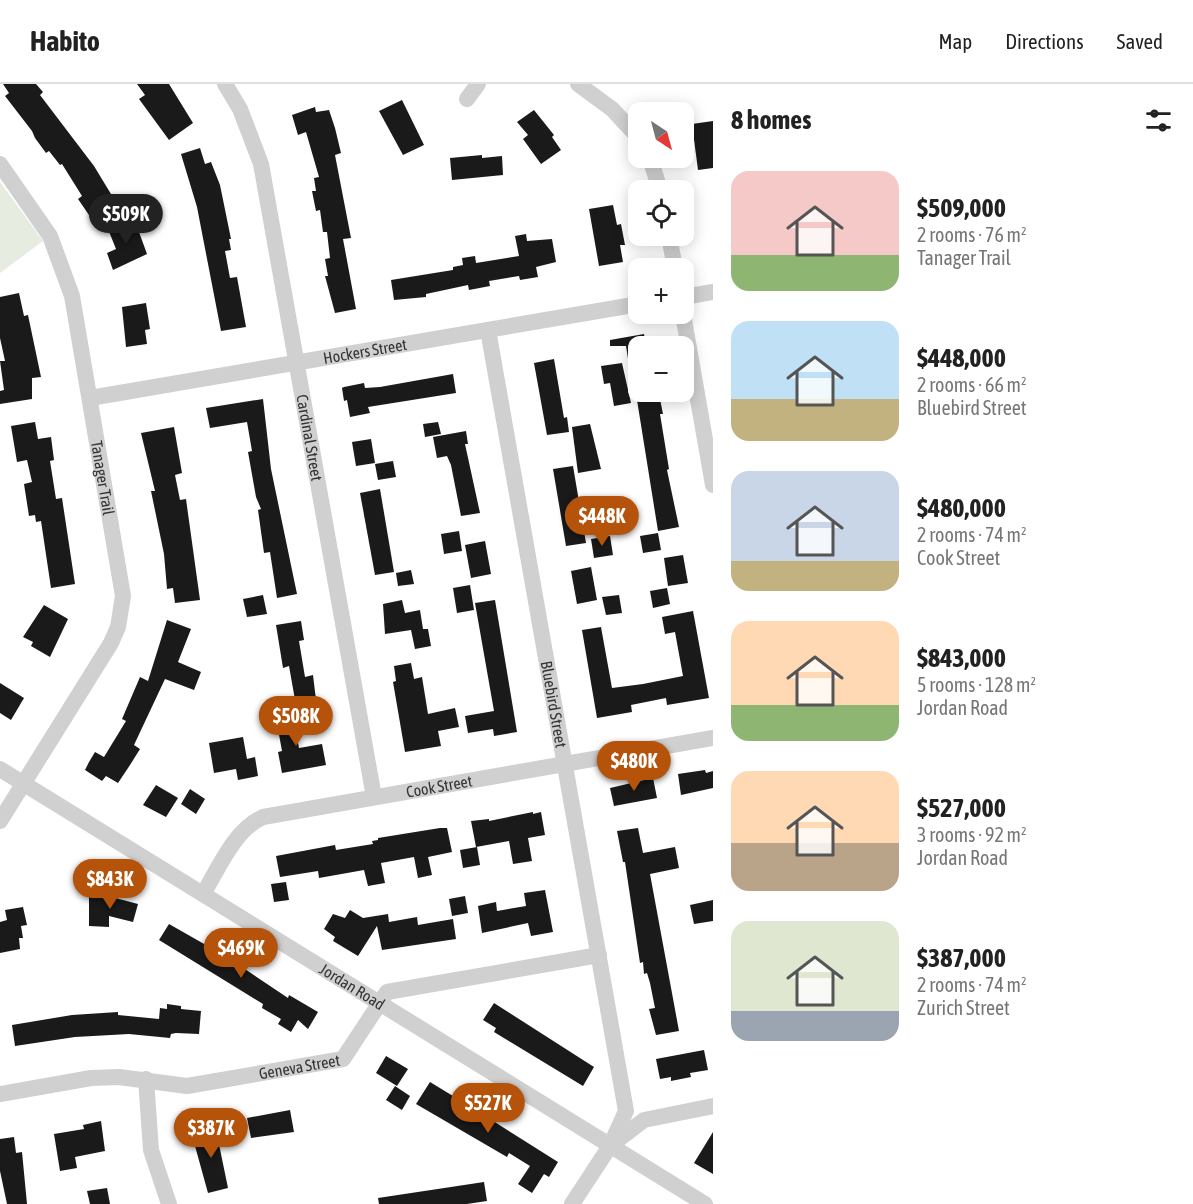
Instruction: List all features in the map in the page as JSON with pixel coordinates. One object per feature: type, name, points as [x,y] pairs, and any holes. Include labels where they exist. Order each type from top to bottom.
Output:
[{"type":"street","name":"Cardinal Street","points":[[225,84],[240,109],[261,164],[374,797]]},
{"type":"street","points":[[467,99],[478,84]]},
{"type":"street","points":[[578,84],[612,109],[628,126]]},
{"type":"street","name":"Tanager Trail","points":[[0,164],[34,211],[62,263],[72,296],[122,579],[122,610],[111,643],[0,821]]},
{"type":"street","points":[[694,295],[713,292]]},
{"type":"street","name":"Hockers Street","points":[[90,398],[628,306]]},
{"type":"street","points":[[685,324],[713,485]]},
{"type":"street","name":"Bluebird Street","points":[[488,330],[626,1111],[610,1146]]},
{"type":"street","name":"Cook Street","points":[[203,894],[236,840],[252,822],[263,817],[713,738]]},
{"type":"street","name":"Jordan Road","points":[[0,769],[705,1204]]},
{"type":"street","name":"Geneva Street","points":[[0,1094],[91,1078],[146,1079],[187,1086],[343,1059],[387,992],[599,955]]},
{"type":"street","points":[[146,1079],[151,1150],[157,1175],[170,1204]]},
{"type":"street","points":[[572,1204],[610,1146],[644,1120],[713,1106]]},
{"type":"shaded area","points":[[0,182],[43,241],[0,273]]},
{"type":"building","points":[[3,84],[36,84],[43,92],[40,95],[94,166],[114,199],[89,215],[78,199],[82,196],[62,164],[60,165],[49,151],[46,153],[5,96],[9,93]]},
{"type":"building","points":[[137,84],[169,84],[193,123],[169,140],[139,99],[145,95]]},
{"type":"building","points":[[402,100],[424,145],[403,155],[379,111]]},
{"type":"building","points":[[315,107],[316,112],[329,110],[335,128],[341,153],[335,155],[351,238],[343,239],[356,309],[335,313],[325,276],[328,276],[325,259],[330,258],[327,232],[323,232],[320,210],[316,211],[312,191],[316,191],[314,178],[319,177],[306,132],[298,135],[292,115]]},
{"type":"building","points":[[534,110],[554,135],[552,137],[561,150],[541,164],[523,139],[528,135],[517,122]]},
{"type":"building","points":[[713,121],[713,168],[698,170],[694,124]]},
{"type":"building","points":[[200,148],[205,164],[211,162],[220,185],[231,239],[229,239],[231,250],[225,251],[230,278],[237,277],[246,327],[221,331],[197,207],[181,154]]},
{"type":"building","points":[[482,155],[482,158],[502,156],[503,175],[452,180],[450,158]]},
{"type":"building","points":[[613,205],[617,225],[621,224],[625,245],[620,245],[623,262],[599,266],[589,209]]},
{"type":"building","points":[[135,221],[147,254],[113,270],[107,253],[116,249],[108,229]]},
{"type":"building","points":[[526,234],[527,241],[552,239],[556,262],[536,267],[538,277],[520,280],[519,276],[489,281],[490,286],[469,290],[468,285],[426,294],[426,297],[394,300],[391,280],[453,270],[453,267],[463,265],[462,258],[475,256],[476,263],[519,256],[515,236]]},
{"type":"building","points":[[19,293],[24,316],[28,315],[41,377],[32,378],[32,399],[0,404],[0,391],[4,390],[0,361],[5,361],[0,338],[0,297]]},
{"type":"building","points":[[146,303],[150,329],[145,330],[147,344],[126,347],[122,307]]},
{"type":"building","points":[[628,337],[628,359],[626,346],[610,346],[610,340]]},
{"type":"building","points":[[554,359],[564,418],[567,417],[569,432],[547,435],[534,363]]},
{"type":"building","points":[[622,363],[628,390],[628,402],[631,403],[614,406],[610,383],[604,384],[601,366]]},
{"type":"building","points":[[453,374],[456,393],[368,407],[370,413],[350,417],[347,400],[344,401],[342,388],[344,387],[364,383],[365,388],[380,387]]},
{"type":"building","points":[[263,399],[271,469],[297,594],[277,598],[270,552],[264,553],[258,510],[261,509],[256,497],[248,452],[252,451],[247,422],[210,428],[206,408]]},
{"type":"building","points":[[637,402],[661,402],[663,414],[660,414],[669,469],[667,470],[679,527],[658,531]]},
{"type":"building","points":[[35,422],[38,439],[51,437],[54,460],[50,461],[56,499],[62,498],[75,584],[51,588],[41,521],[36,522],[35,515],[29,516],[24,484],[32,482],[27,460],[17,462],[11,426]]},
{"type":"building","points":[[438,422],[441,434],[425,437],[423,424]]},
{"type":"building","points":[[590,424],[601,469],[578,473],[572,427]]},
{"type":"building","points":[[174,427],[182,473],[175,475],[180,500],[186,499],[200,600],[175,603],[173,588],[167,589],[164,554],[151,491],[155,491],[141,433]]},
{"type":"building","points":[[466,431],[468,444],[465,444],[480,513],[461,516],[451,465],[447,456],[437,458],[433,437]]},
{"type":"building","points":[[371,439],[375,463],[356,466],[352,442]]},
{"type":"building","points":[[393,461],[396,477],[378,480],[375,464]]},
{"type":"building","points":[[573,466],[586,543],[566,546],[553,469]]},
{"type":"building","points":[[380,489],[394,572],[375,575],[360,493]]},
{"type":"building","points":[[459,531],[462,551],[444,554],[441,534]]},
{"type":"building","points":[[658,533],[661,550],[643,553],[640,536]]},
{"type":"building","points":[[610,536],[613,555],[594,558],[591,539]]},
{"type":"building","points":[[485,541],[491,574],[471,578],[465,545]]},
{"type":"building","points":[[683,555],[688,583],[668,586],[664,558]]},
{"type":"building","points":[[591,567],[597,600],[577,604],[571,571]]},
{"type":"building","points":[[411,570],[414,584],[398,586],[396,573]]},
{"type":"building","points":[[470,585],[474,610],[457,613],[453,588]]},
{"type":"building","points":[[667,588],[670,604],[653,608],[650,591]]},
{"type":"building","points":[[263,595],[267,614],[247,617],[243,599]]},
{"type":"building","points":[[619,595],[622,613],[606,615],[602,597]]},
{"type":"building","points":[[402,600],[405,613],[420,610],[423,629],[428,629],[431,646],[415,649],[411,630],[385,634],[383,604]]},
{"type":"building","points":[[495,600],[517,732],[494,736],[493,729],[468,733],[465,716],[494,711],[475,603]]},
{"type":"building","points":[[44,605],[68,619],[50,657],[31,646],[33,642],[23,637]]},
{"type":"building","points":[[693,611],[709,698],[667,705],[666,698],[631,705],[632,712],[597,718],[582,630],[601,627],[612,688],[643,684],[683,676],[675,632],[665,634],[662,617]]},
{"type":"building","points":[[167,620],[191,629],[178,662],[201,672],[194,690],[165,679],[134,745],[140,749],[118,783],[106,776],[102,781],[85,770],[95,752],[104,757],[126,721],[122,719],[140,677],[148,681]]},
{"type":"building","points":[[301,621],[304,640],[299,641],[305,677],[313,675],[317,708],[297,711],[289,666],[283,668],[276,625]]},
{"type":"building","points":[[411,663],[414,679],[422,677],[428,714],[455,708],[459,727],[438,731],[441,746],[405,752],[393,682],[396,681],[394,666]]},
{"type":"building","points":[[0,683],[24,698],[11,720],[0,713]]},
{"type":"building","points":[[292,710],[299,748],[322,744],[326,765],[282,773],[278,752],[282,751],[275,713]]},
{"type":"building","points":[[243,737],[247,759],[255,757],[258,776],[238,780],[236,769],[214,773],[209,743]]},
{"type":"building","points":[[705,770],[706,773],[713,771],[713,788],[681,795],[678,774]]},
{"type":"building","points":[[653,778],[657,798],[614,806],[610,788]]},
{"type":"building","points":[[156,785],[178,798],[166,817],[143,805]]},
{"type":"building","points":[[190,789],[205,799],[196,814],[181,804]]},
{"type":"building","points":[[533,812],[533,814],[541,812],[545,835],[528,838],[532,861],[513,864],[509,841],[476,847],[471,821],[489,819],[489,821]]},
{"type":"building","points":[[447,828],[452,852],[428,857],[432,875],[418,878],[414,857],[381,863],[385,883],[368,886],[364,870],[319,878],[318,871],[280,877],[276,856],[335,845],[336,850],[373,844],[372,841],[378,838]]},
{"type":"building","points":[[638,828],[643,853],[675,847],[679,868],[650,874],[679,1031],[656,1035],[649,1009],[655,1008],[647,973],[644,974],[643,962],[640,963],[625,862],[623,862],[617,831]]},
{"type":"building","points":[[477,847],[480,865],[463,868],[460,850]]},
{"type":"building","points":[[286,882],[289,900],[274,902],[271,884]]},
{"type":"building","points":[[545,890],[553,932],[531,936],[528,923],[482,933],[478,906],[496,902],[497,911],[526,906],[524,893]]},
{"type":"building","points":[[89,896],[108,896],[138,904],[133,922],[109,916],[109,927],[89,926]]},
{"type":"building","points":[[465,896],[468,913],[452,916],[449,899]]},
{"type":"building","points":[[713,900],[713,921],[694,924],[690,905]]},
{"type":"building","points":[[23,907],[27,925],[21,926],[23,938],[19,938],[20,949],[0,953],[0,922],[7,920],[5,910]]},
{"type":"building","points":[[350,910],[363,918],[388,914],[389,922],[417,917],[418,925],[453,919],[456,939],[382,950],[377,926],[358,956],[333,941],[335,937],[324,929],[333,914],[345,918]]},
{"type":"building","points":[[169,924],[227,957],[288,998],[289,995],[318,1012],[308,1029],[298,1020],[291,1032],[278,1024],[281,1019],[262,1008],[263,1004],[159,940]]},
{"type":"building","points":[[494,1003],[594,1067],[583,1086],[494,1032],[496,1028],[483,1020]]},
{"type":"building","points":[[167,1004],[181,1006],[181,1009],[201,1011],[199,1034],[176,1033],[171,1034],[170,1038],[129,1034],[75,1037],[15,1046],[12,1025],[72,1015],[118,1012],[118,1015],[159,1019],[160,1008],[167,1009]]},
{"type":"building","points":[[704,1050],[708,1070],[690,1073],[691,1077],[671,1081],[671,1077],[660,1079],[656,1059]]},
{"type":"building","points":[[386,1056],[408,1069],[397,1086],[376,1073]]},
{"type":"building","points":[[430,1082],[471,1107],[468,1111],[488,1123],[490,1119],[558,1162],[549,1177],[544,1174],[532,1193],[518,1184],[530,1166],[509,1153],[507,1157],[416,1104]]},
{"type":"building","points":[[395,1086],[410,1096],[402,1110],[386,1100]]},
{"type":"building","points":[[290,1110],[294,1132],[251,1138],[247,1118]]},
{"type":"building","points":[[101,1121],[105,1151],[75,1157],[77,1168],[60,1171],[54,1134],[84,1129],[83,1125]]},
{"type":"building","points":[[215,1125],[228,1188],[208,1193],[195,1146],[198,1145],[194,1130]]},
{"type":"building","points":[[713,1132],[713,1174],[694,1163]]},
{"type":"building","points":[[14,1137],[16,1153],[22,1152],[27,1204],[7,1204],[0,1171],[0,1139]]},
{"type":"building","points":[[484,1182],[487,1201],[467,1204],[379,1204],[378,1198]]},
{"type":"building","points":[[107,1188],[110,1204],[90,1204],[87,1191]]}]
